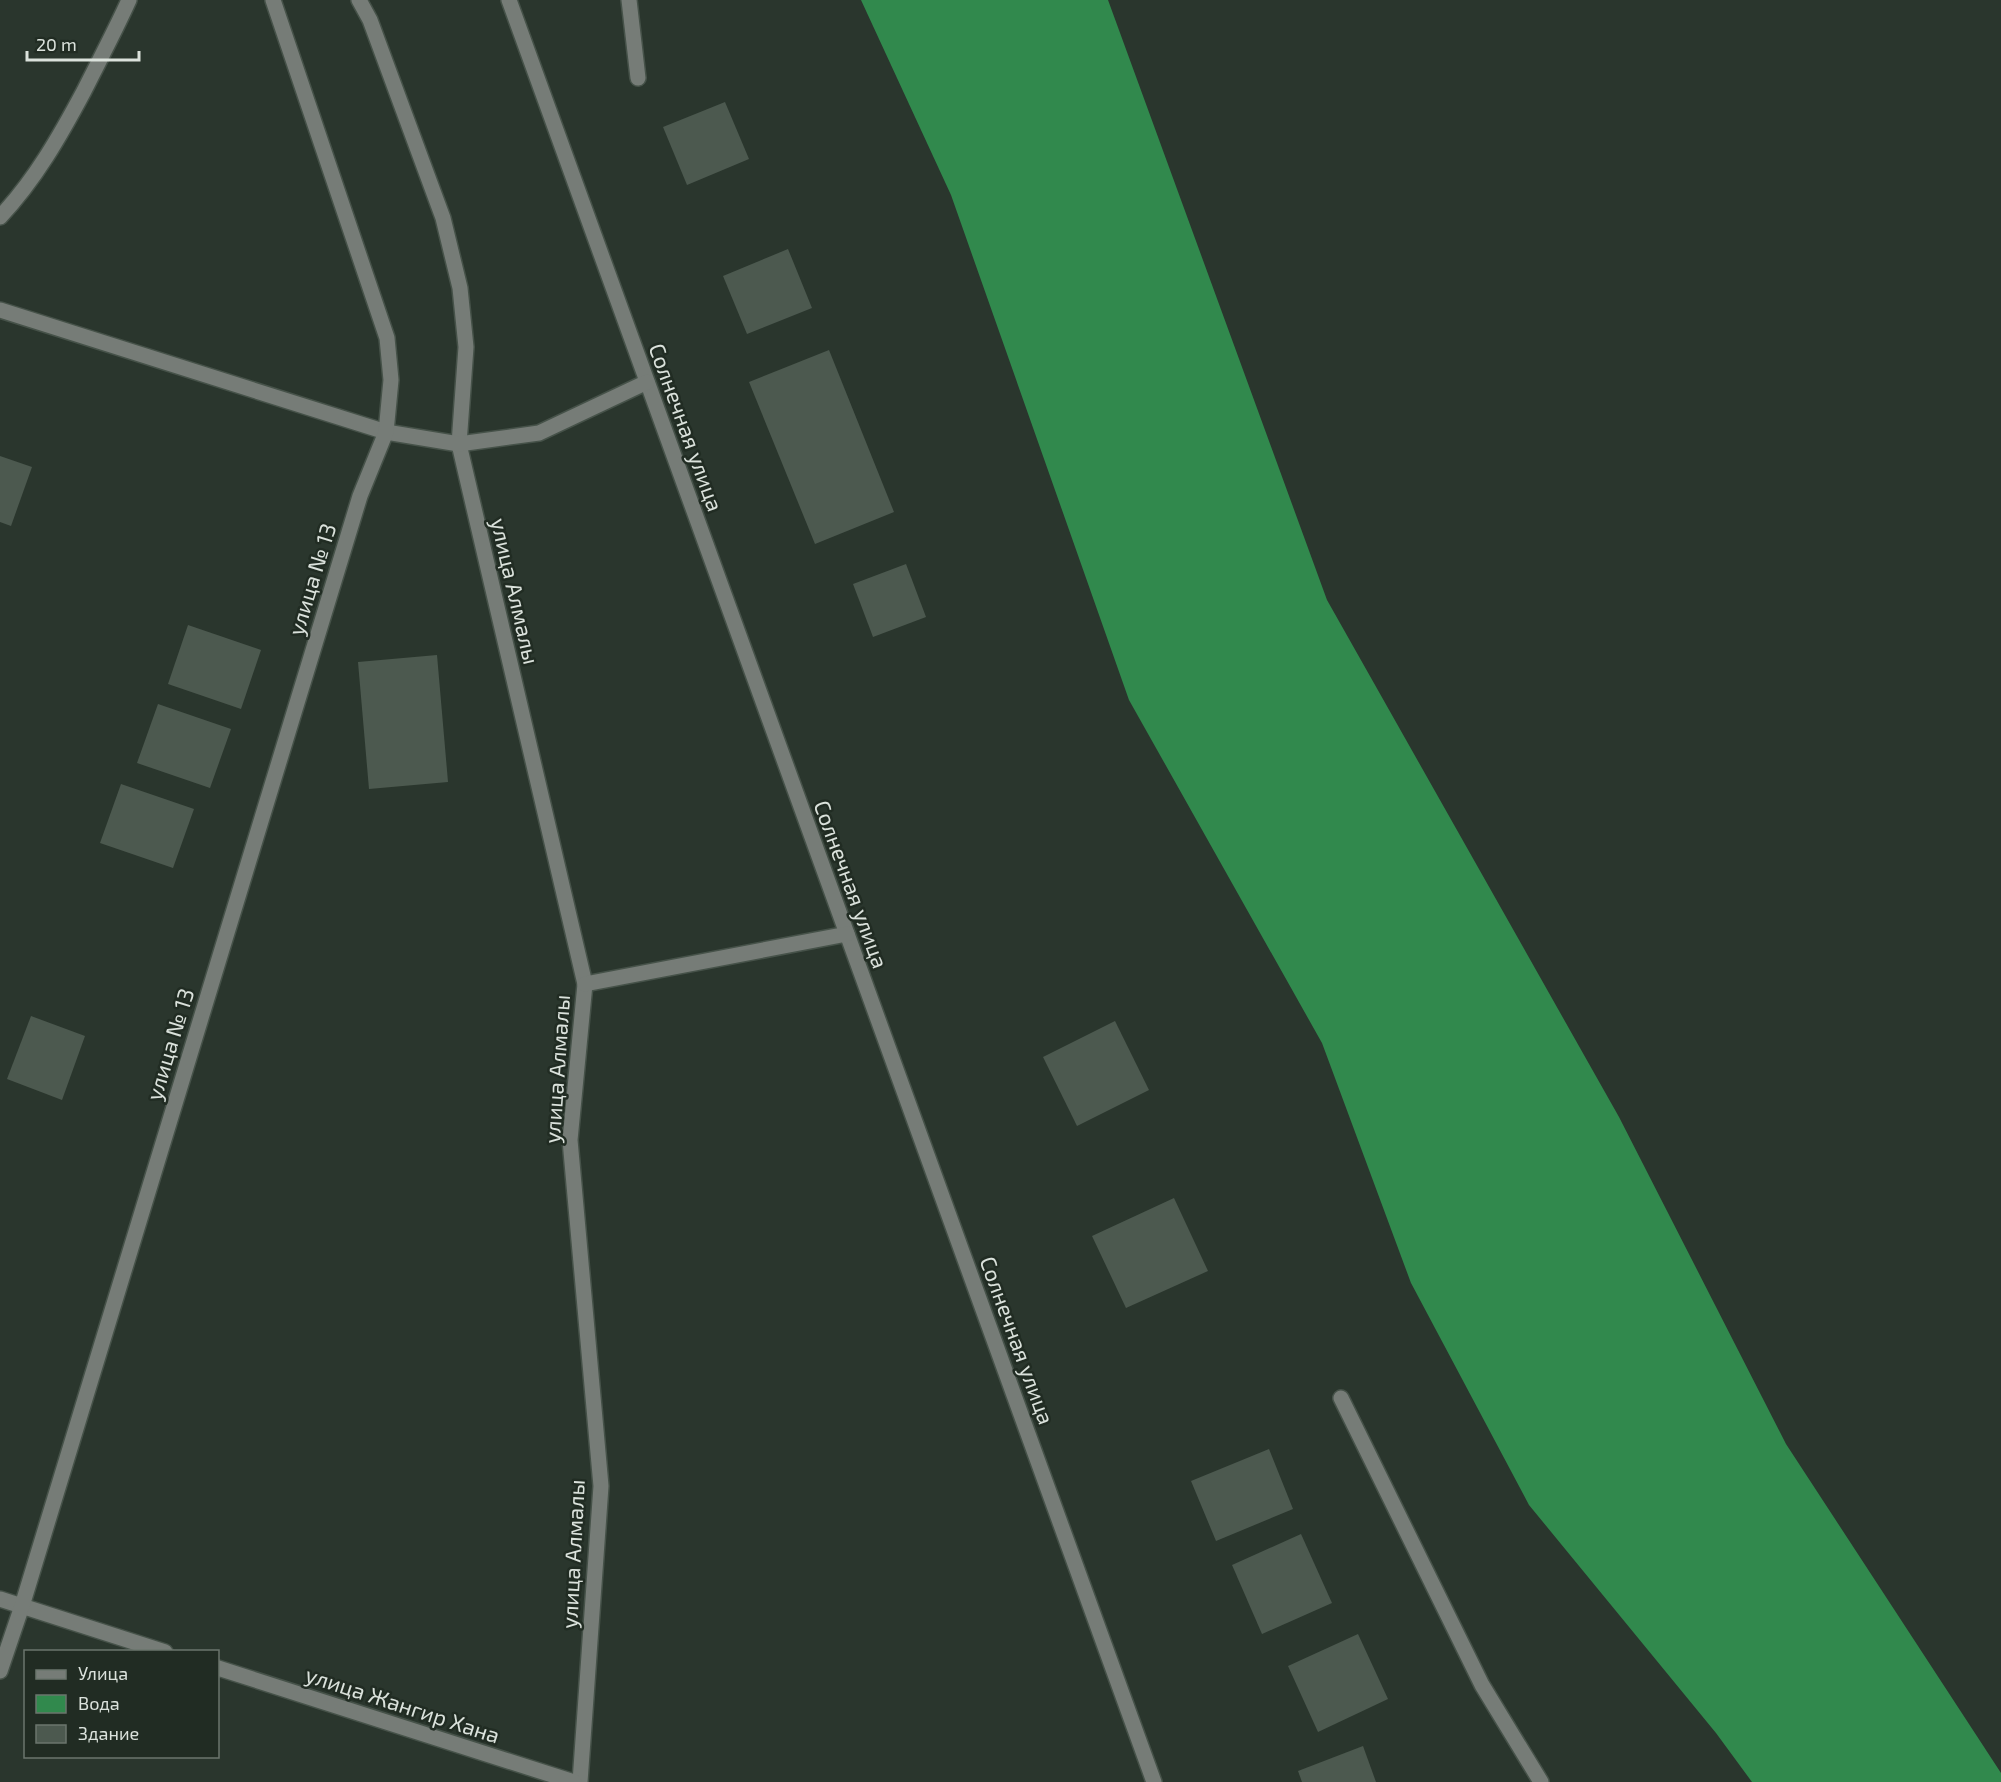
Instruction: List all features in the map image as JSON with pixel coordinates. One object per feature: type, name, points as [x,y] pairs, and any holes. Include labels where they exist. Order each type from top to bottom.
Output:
[{"type":"street","points":[[0,217],[21,194],[59,138],[116,30],[129,0]]},
{"type":"street","name":"улица № 13","points":[[0,1671],[22,1606],[356,507],[386,432],[392,380],[387,338],[273,0]]},
{"type":"street","name":"улица Алмалы","points":[[359,0],[370,20],[443,218],[460,288],[466,346],[459,444],[585,984],[570,1140],[601,1486],[580,1782]]},
{"type":"street","name":"Солнечная улица","points":[[509,0],[1154,1782]]},
{"type":"street","points":[[629,0],[638,78]]},
{"type":"street","points":[[0,310],[386,432],[459,444],[538,433],[647,382]]},
{"type":"street","points":[[585,984],[846,934]]},
{"type":"street","points":[[1341,1398],[1482,1685],[1541,1782]]},
{"type":"street","points":[[0,1599],[159,1650]]},
{"type":"street","name":"улица Жангир Хана","points":[[219,1668],[574,1782]]},
{"type":"water","points":[[861,0],[1108,0],[1327,600],[1619,1117],[1786,1444],[2001,1773],[2001,1782],[1752,1782],[1716,1733],[1529,1505],[1411,1283],[1322,1043],[1129,700],[951,195]]},
{"type":"building","points":[[725,102],[749,159],[687,185],[663,127]]},
{"type":"building","points":[[788,249],[812,308],[747,334],[723,276]]},
{"type":"building","points":[[829,350],[894,512],[815,544],[749,382]]},
{"type":"building","points":[[0,456],[32,467],[11,526],[0,522]]},
{"type":"building","points":[[906,564],[926,617],[873,637],[853,584]]},
{"type":"building","points":[[188,625],[261,650],[241,709],[168,684]]},
{"type":"building","points":[[437,655],[448,782],[369,789],[358,662]]},
{"type":"building","points":[[158,704],[231,729],[210,788],[137,763]]},
{"type":"building","points":[[121,784],[194,809],[173,868],[100,843]]},
{"type":"building","points":[[31,1016],[85,1036],[62,1100],[7,1079]]},
{"type":"building","points":[[1115,1021],[1149,1090],[1077,1126],[1043,1057]]},
{"type":"building","points":[[1174,1198],[1208,1271],[1126,1308],[1092,1236]]},
{"type":"building","points":[[1269,1449],[1293,1509],[1216,1541],[1191,1481]]},
{"type":"building","points":[[1301,1534],[1332,1603],[1262,1634],[1232,1565]]},
{"type":"building","points":[[1358,1634],[1388,1699],[1318,1732],[1288,1666]]},
{"type":"building","points":[[1363,1746],[1376,1782],[1302,1782],[1298,1771]]}]
